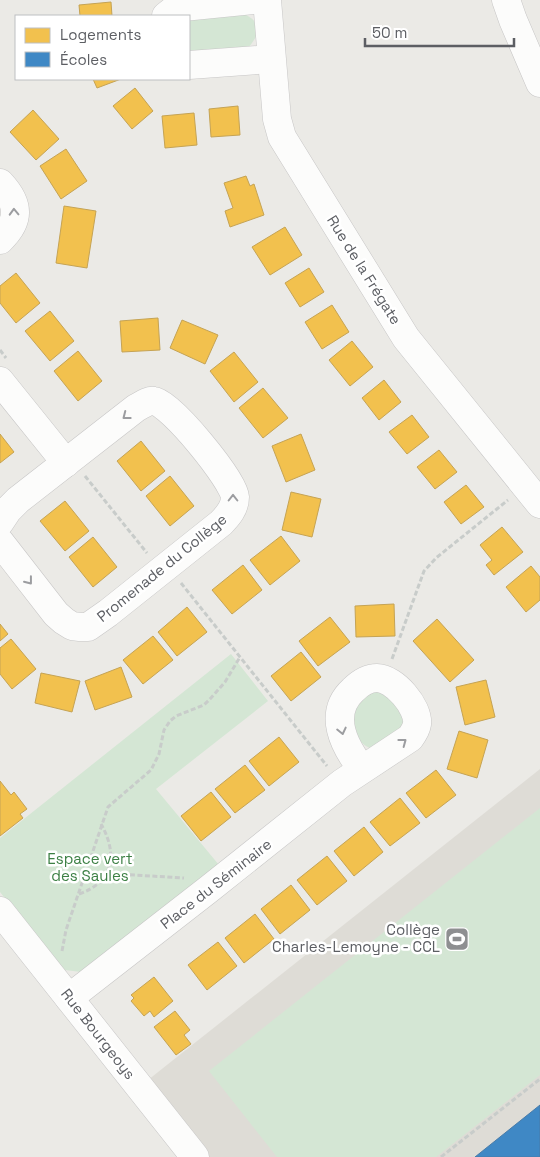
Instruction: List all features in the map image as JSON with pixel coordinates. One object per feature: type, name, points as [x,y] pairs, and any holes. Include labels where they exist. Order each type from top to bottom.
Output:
[{"type":"street","points":[[167,15],[176,8],[253,0]]},
{"type":"street","name":"Rue de la Frégate","points":[[267,0],[278,125],[292,153],[406,338],[540,504]]},
{"type":"street","points":[[506,0],[540,83]]},
{"type":"street","points":[[190,64],[271,59]]},
{"type":"street","points":[[0,183],[12,200],[15,218],[12,226],[0,240]]},
{"type":"street","points":[[0,381],[72,466]]},
{"type":"street","name":"Promenade du Collège","points":[[0,522],[18,500],[72,466],[136,408],[145,402],[153,400],[160,402],[175,414],[232,486],[235,496],[227,517],[221,523],[108,614],[88,626],[72,626],[56,614],[0,542]]},
{"type":"street","name":"Place du Séminaire","points":[[69,998],[362,769]]},
{"type":"street","name":"Rue Bourgeoys","points":[[0,911],[195,1157]]},
{"type":"path","points":[[72,466],[148,553]]},
{"type":"path","points":[[392,660],[424,571],[436,558],[509,499]]},
{"type":"path","points":[[180,582],[327,766]]},
{"type":"path","points":[[62,954],[66,930],[108,807],[151,770],[159,754],[164,730],[170,721],[210,699],[225,682],[240,657]]},
{"type":"path","points":[[78,894],[96,886],[107,874],[111,851],[109,840],[101,824]]},
{"type":"path","points":[[85,872],[192,879]]},
{"type":"path","points":[[441,1157],[540,1079]]},
{"type":"shaded area","name":"Collège Charles-Lemoyne - CCL","points":[[540,769],[540,1157],[209,1157],[148,1080]]},
{"type":"green space","points":[[244,14],[254,21],[257,33],[249,47],[190,54],[190,18]]},
{"type":"green space","name":"Espace vert des Saules","points":[[231,654],[268,701],[156,789],[219,865],[81,972],[65,970],[57,964],[0,892],[0,838]]},
{"type":"green space","points":[[380,689],[395,702],[405,722],[402,729],[372,749],[358,738],[351,710],[363,695]]},
{"type":"green space","name":"Collège Charles-Lemoyne - CCL","points":[[540,808],[540,1075],[436,1157],[277,1157],[209,1071]]},
{"type":"building: Logements","points":[[111,2],[112,15],[80,15],[79,5]]},
{"type":"building: Logements","points":[[93,80],[118,80],[97,88]]},
{"type":"building: Logements","points":[[135,88],[153,111],[132,129],[113,106]]},
{"type":"building: Logements","points":[[238,106],[240,135],[211,137],[209,109]]},
{"type":"building: Logements","points":[[33,110],[59,139],[36,160],[10,132]]},
{"type":"building: Logements","points":[[194,113],[197,145],[165,148],[162,116]]},
{"type":"building: Logements","points":[[66,149],[87,181],[61,199],[40,166]]},
{"type":"building: Logements","points":[[246,176],[250,186],[254,184],[264,215],[230,227],[225,211],[233,208],[224,183]]},
{"type":"building: Logements","points":[[64,206],[96,211],[87,268],[56,263]]},
{"type":"building: Logements","points":[[285,227],[302,255],[270,275],[252,247]]},
{"type":"building: Logements","points":[[309,268],[324,292],[300,307],[285,283]]},
{"type":"building: Logements","points":[[16,273],[40,303],[16,323],[0,303],[0,286]]},
{"type":"building: Logements","points":[[332,305],[349,332],[322,349],[305,322]]},
{"type":"building: Logements","points":[[50,311],[74,341],[50,361],[25,331]]},
{"type":"building: Logements","points":[[158,318],[160,350],[122,352],[120,321]]},
{"type":"building: Logements","points":[[182,320],[218,335],[205,364],[170,348]]},
{"type":"building: Logements","points":[[352,341],[373,367],[350,386],[329,360]]},
{"type":"building: Logements","points":[[78,351],[102,381],[78,401],[54,371]]},
{"type":"building: Logements","points":[[234,352],[258,382],[234,402],[210,371]]},
{"type":"building: Logements","points":[[384,380],[401,402],[379,420],[362,398]]},
{"type":"building: Logements","points":[[263,388],[288,418],[263,438],[239,408]]},
{"type":"building: Logements","points":[[412,415],[429,437],[407,454],[389,432]]},
{"type":"building: Logements","points":[[0,434],[14,452],[0,463]]},
{"type":"building: Logements","points":[[301,434],[315,470],[286,482],[272,446]]},
{"type":"building: Logements","points":[[141,441],[165,471],[141,491],[117,461]]},
{"type":"building: Logements","points":[[439,450],[457,472],[435,489],[417,467]]},
{"type":"building: Logements","points":[[170,476],[194,506],[170,526],[146,496]]},
{"type":"building: Logements","points":[[466,485],[484,507],[461,524],[444,502]]},
{"type":"building: Logements","points":[[291,492],[321,499],[312,537],[282,530]]},
{"type":"building: Logements","points":[[65,501],[89,531],[65,551],[40,521]]},
{"type":"building: Logements","points":[[502,527],[523,552],[494,575],[486,565],[492,560],[480,545]]},
{"type":"building: Logements","points":[[281,536],[300,561],[270,585],[250,560]]},
{"type":"building: Logements","points":[[93,537],[117,567],[93,587],[69,557]]},
{"type":"building: Logements","points":[[243,565],[262,590],[232,614],[212,590]]},
{"type":"building: Logements","points":[[531,566],[540,577],[540,600],[526,612],[506,587]]},
{"type":"building: Logements","points":[[394,604],[395,636],[356,637],[355,606]]},
{"type":"building: Logements","points":[[187,607],[207,632],[177,656],[158,632]]},
{"type":"building: Logements","points":[[330,617],[350,642],[318,666],[299,641]]},
{"type":"building: Logements","points":[[437,619],[474,660],[450,682],[413,641]]},
{"type":"building: Logements","points":[[0,624],[8,634],[0,641]]},
{"type":"building: Logements","points":[[153,636],[173,660],[143,684],[123,660]]},
{"type":"building: Logements","points":[[11,639],[36,669],[12,689],[0,674],[0,648]]},
{"type":"building: Logements","points":[[301,652],[321,677],[291,701],[271,676]]},
{"type":"building: Logements","points":[[121,667],[132,697],[95,710],[85,681]]},
{"type":"building: Logements","points":[[41,673],[80,681],[72,712],[35,703]]},
{"type":"building: Logements","points":[[486,680],[495,717],[465,725],[456,687]]},
{"type":"building: Logements","points":[[459,731],[488,740],[477,778],[447,769]]},
{"type":"building: Logements","points":[[279,737],[299,762],[269,786],[249,761]]},
{"type":"building: Logements","points":[[245,765],[265,790],[235,813],[215,789]]},
{"type":"building: Logements","points":[[436,770],[456,795],[426,818],[406,793]]},
{"type":"building: Logements","points":[[0,781],[11,795],[14,792],[27,809],[20,814],[23,818],[0,836]]},
{"type":"building: Logements","points":[[211,792],[231,817],[201,841],[181,816]]},
{"type":"building: Logements","points":[[400,798],[420,823],[390,846],[370,822]]},
{"type":"building: Logements","points":[[364,827],[383,852],[354,876],[334,851]]},
{"type":"building: Logements","points":[[327,856],[347,881],[317,905],[297,880]]},
{"type":"building: Logements","points":[[291,885],[310,910],[280,934],[261,909]]},
{"type":"building: Logements","points":[[255,914],[274,939],[244,963],[225,938]]},
{"type":"building: Logements","points":[[218,942],[237,966],[207,990],[188,965]]},
{"type":"building: Logements","points":[[154,977],[173,1001],[154,1017],[150,1011],[144,1016],[131,1001],[134,998],[131,995]]},
{"type":"building: Logements","points":[[175,1011],[190,1030],[184,1035],[191,1044],[176,1055],[154,1027]]},
{"type":"building: Écoles","points":[[540,1105],[540,1157],[475,1157]]},
{"type":"place","name":"Collège Charles-Lemoyne - CCL","points":[[457,939]]}]
